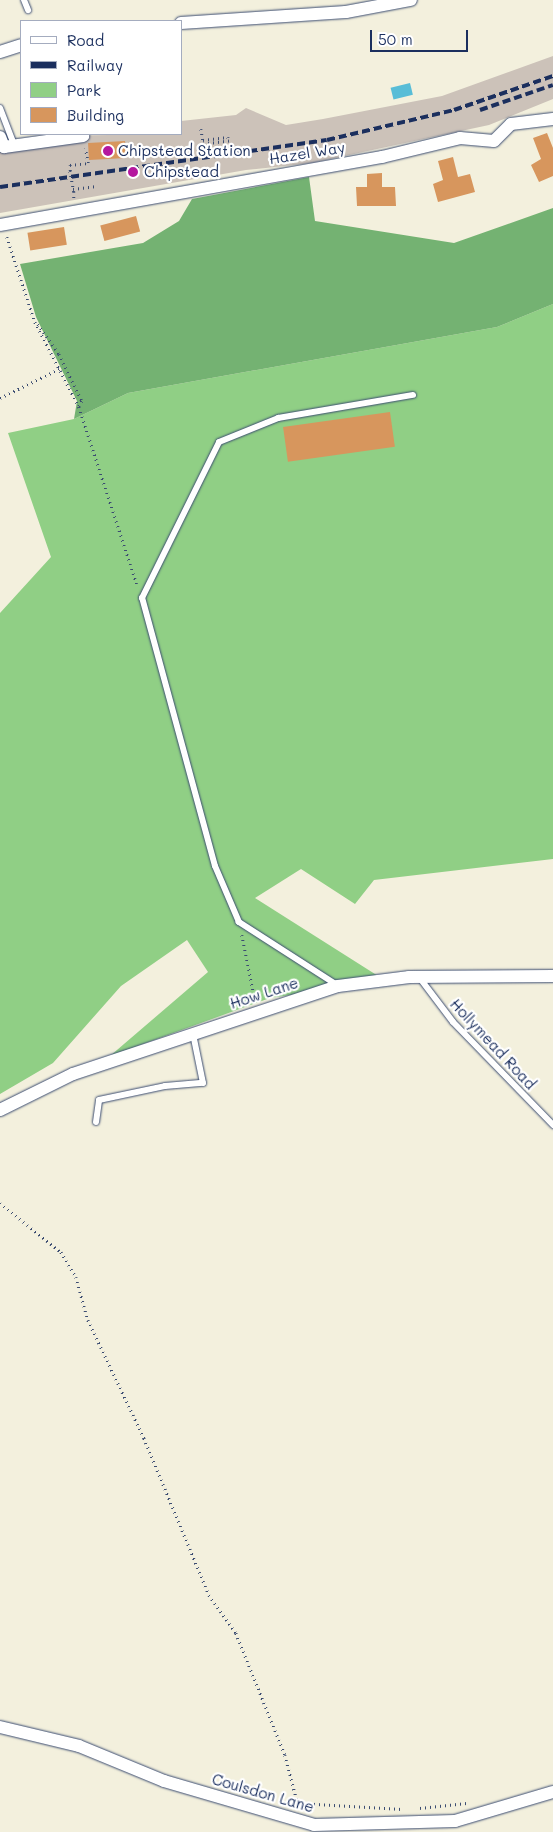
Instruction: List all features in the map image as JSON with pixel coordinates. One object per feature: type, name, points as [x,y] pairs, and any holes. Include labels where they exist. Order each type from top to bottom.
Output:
[{"type":"street","points":[[182,23],[346,12],[411,0]]},
{"type":"street","points":[[0,52],[20,45]]},
{"type":"street","name":"Hazel Way","points":[[1,224],[382,157],[460,138],[494,141],[511,124],[553,119]]},
{"type":"street","points":[[0,137],[4,147],[83,136]]},
{"type":"street","name":"How Lane","points":[[0,1110],[72,1074],[338,986],[419,977],[553,976]]},
{"type":"street","name":"Coulsdon Lane","points":[[0,1727],[79,1746],[164,1781],[292,1826],[434,1824],[474,1817],[553,1792]]},
{"type":"lane","points":[[24,0],[28,10]]},
{"type":"lane","points":[[0,108],[14,145]]},
{"type":"lane","points":[[338,986],[239,922],[215,866],[142,598],[219,442],[278,418],[413,395]]},
{"type":"lane","name":"Hollymead Road","points":[[419,977],[453,1022],[553,1125]]},
{"type":"lane","points":[[96,1122],[99,1100],[165,1086],[203,1083],[192,1033]]},
{"type":"path","points":[[201,129],[203,140],[228,137],[229,141],[203,144],[204,146]]},
{"type":"path","points":[[88,163],[70,166],[73,190],[97,186]]},
{"type":"path","points":[[1,224],[35,322],[79,406],[142,598]]},
{"type":"path","points":[[35,322],[59,354],[82,402],[79,406]]},
{"type":"path","points":[[0,398],[59,369]]},
{"type":"path","points":[[239,922],[258,1012]]},
{"type":"path","points":[[0,1202],[61,1252],[76,1276],[88,1320],[144,1438],[209,1595],[236,1633],[286,1755],[299,1803],[406,1808]]},
{"type":"path","points":[[415,1809],[468,1803]]},
{"type":"shaded area","points":[[553,56],[553,99],[489,125],[312,163],[246,170],[0,213],[0,152],[36,136],[182,135],[182,121],[236,115],[246,108],[286,125],[442,96]]},
{"type":"green space","points":[[309,177],[315,221],[454,243],[553,208],[553,304],[497,327],[128,393],[74,419],[77,401],[36,317],[20,264],[143,243],[179,221],[192,199]]},
{"type":"green space","points":[[553,304],[553,859],[374,880],[355,904],[301,869],[255,898],[386,981],[270,998],[110,1056],[208,972],[187,940],[121,986],[53,1063],[0,1094],[0,613],[51,557],[8,433],[74,419],[128,393],[497,327]]},
{"type":"water","points":[[410,83],[413,95],[393,99],[391,88]]},
{"type":"building","points":[[547,133],[553,148],[553,176],[539,182],[531,165],[541,159],[533,138]]},
{"type":"building","name":"Chipstead Station","points":[[125,141],[126,158],[89,160],[88,143]]},
{"type":"building","points":[[453,157],[458,177],[470,174],[475,192],[438,202],[433,184],[443,180],[438,161]]},
{"type":"building","points":[[382,173],[382,187],[395,187],[396,206],[357,206],[356,187],[367,187],[367,174]]},
{"type":"building","points":[[136,216],[140,231],[104,241],[100,226]]},
{"type":"building","points":[[64,227],[67,245],[30,251],[27,233]]},
{"type":"building","points":[[390,412],[395,447],[288,462],[283,427]]},
{"type":"railway","points":[[0,187],[327,140],[454,110],[553,76]]},
{"type":"railway","points":[[480,110],[553,85]]},
{"type":"place","name":"Chipstead Station","points":[[108,151]]},
{"type":"place","name":"Chipstead","points":[[133,172]]}]
